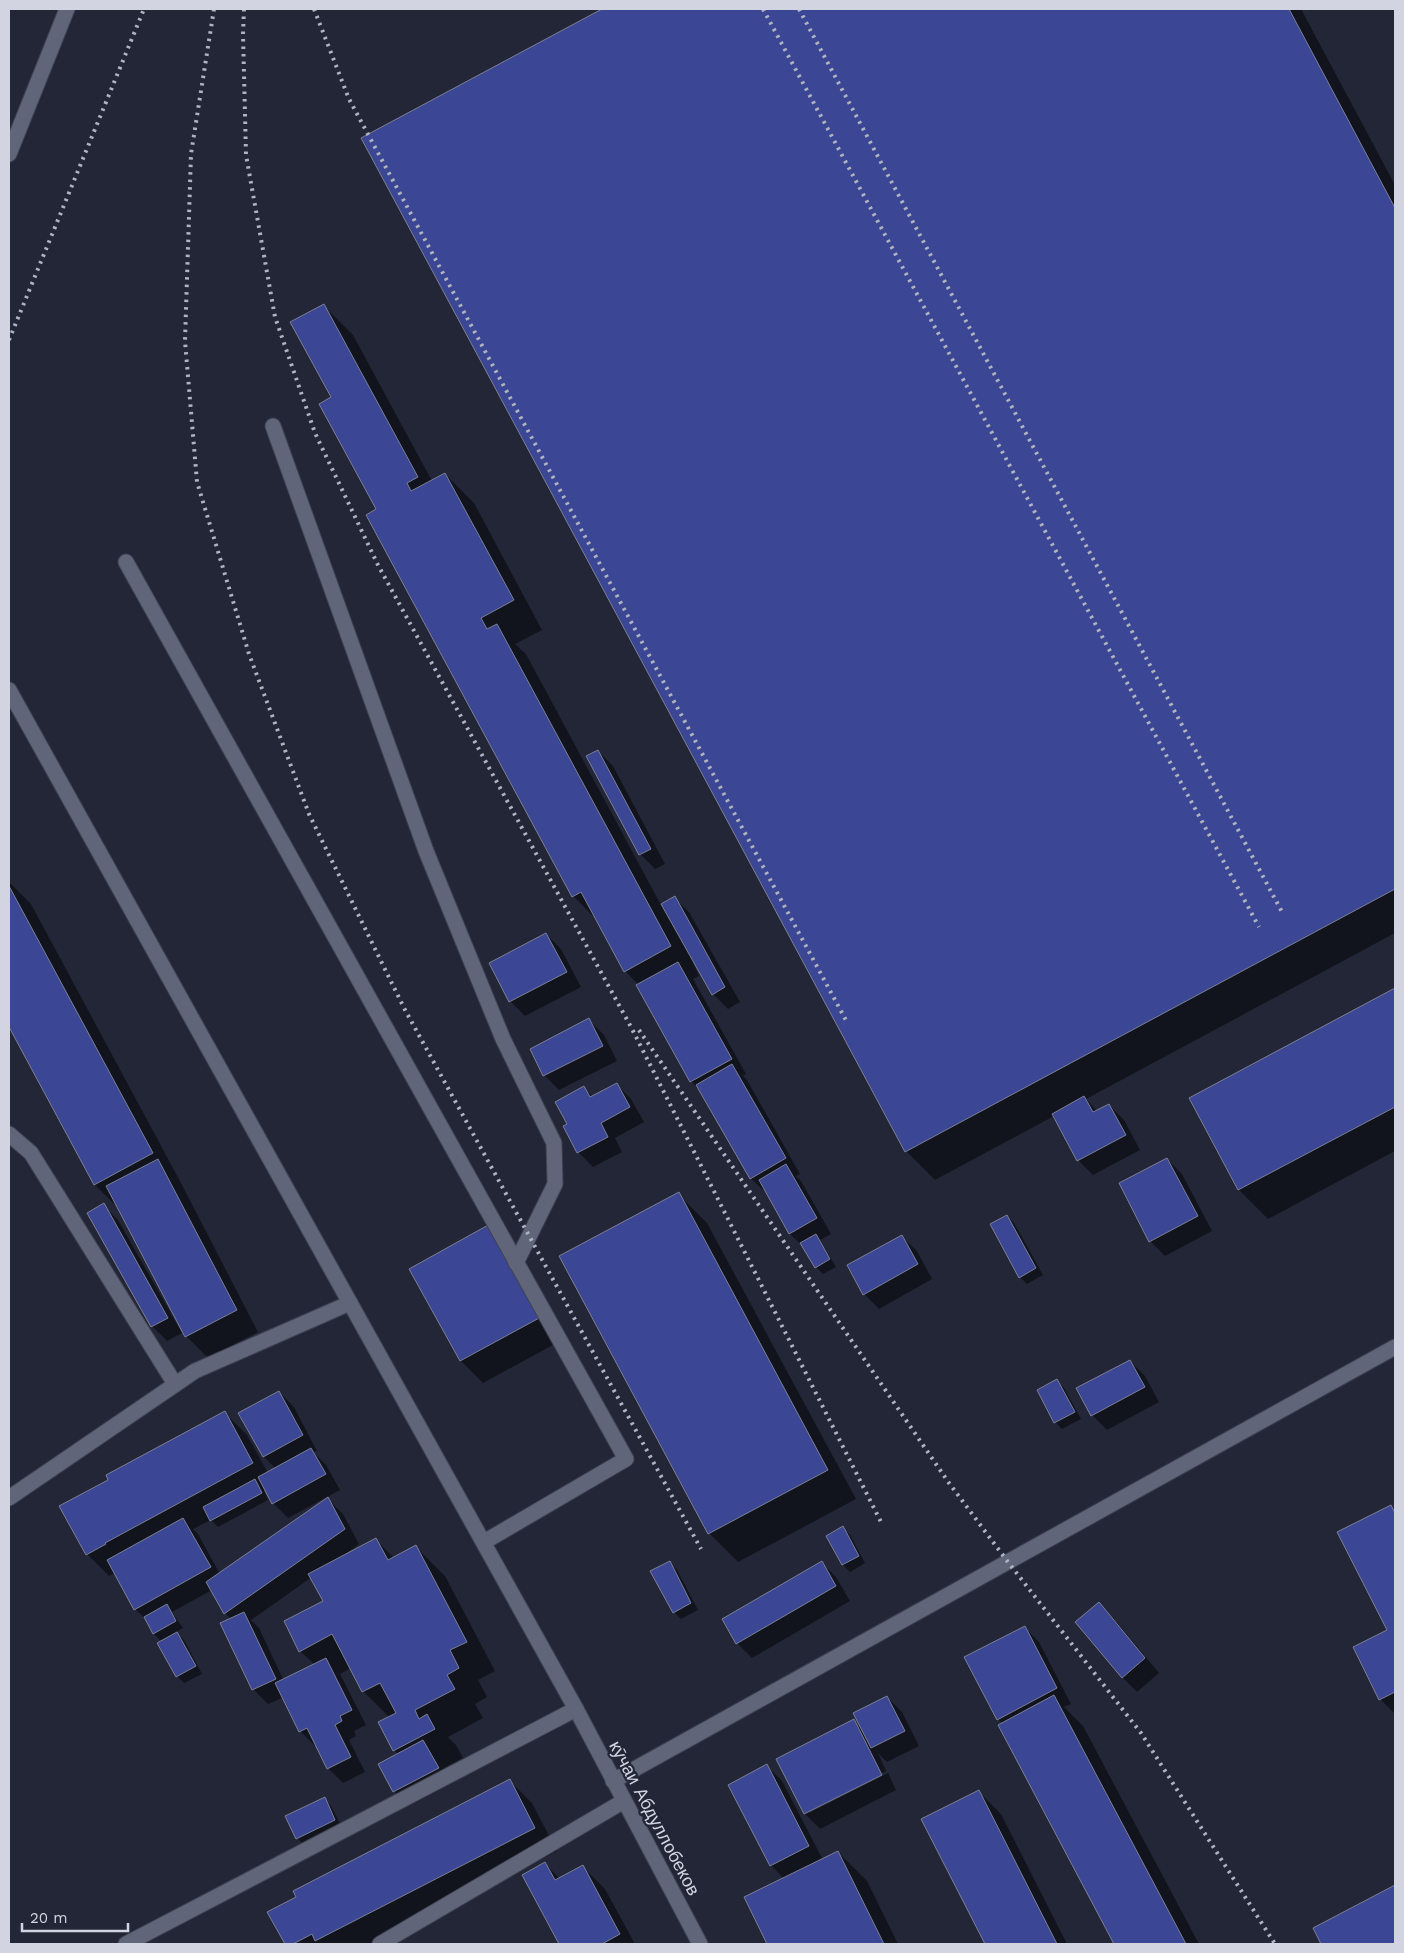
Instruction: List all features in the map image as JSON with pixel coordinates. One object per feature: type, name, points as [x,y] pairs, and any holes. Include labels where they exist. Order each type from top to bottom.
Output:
[{"type":"street","points":[[9,154],[67,9]]},
{"type":"street","points":[[273,426],[426,852],[503,1039],[554,1143],[555,1184],[516,1263]]},
{"type":"street","points":[[126,562],[626,1459],[484,1542]]},
{"type":"street","name":"кӯчаи Абдуллобеков","points":[[9,690],[484,1542],[576,1709],[700,1944]]},
{"type":"street","points":[[9,1134],[31,1153],[176,1384]]},
{"type":"street","points":[[9,1498],[195,1371],[350,1303]]},
{"type":"street","points":[[613,1781],[1395,1347]]},
{"type":"street","points":[[126,1944],[576,1709]]},
{"type":"street","points":[[380,1944],[624,1801]]},
{"type":"building","points":[[602,9],[1289,9],[1395,208],[1395,889],[905,1152],[361,138]]},
{"type":"building","points":[[324,304],[418,477],[407,483],[411,491],[445,473],[514,600],[481,618],[487,629],[497,624],[671,946],[624,972],[581,892],[572,897],[366,515],[376,509],[319,404],[331,397],[290,322]]},
{"type":"building","points":[[598,750],[651,849],[639,855],[586,756]]},
{"type":"building","points":[[9,886],[153,1153],[94,1185],[9,1027]]},
{"type":"building","points":[[675,896],[725,987],[712,995],[661,904]]},
{"type":"building","points":[[546,933],[567,972],[509,1002],[489,963]]},
{"type":"building","points":[[678,962],[732,1059],[690,1082],[636,985]]},
{"type":"building","points":[[1395,988],[1395,1107],[1238,1190],[1189,1098]]},
{"type":"building","points":[[589,1018],[603,1046],[543,1076],[530,1049]]},
{"type":"building","points":[[732,1064],[786,1158],[750,1179],[696,1085]]},
{"type":"building","points":[[617,1083],[630,1107],[601,1123],[608,1137],[577,1153],[563,1126],[567,1124],[555,1102],[584,1086],[590,1097]]},
{"type":"building","points":[[1084,1096],[1093,1112],[1109,1104],[1126,1135],[1077,1161],[1052,1114]]},
{"type":"building","points":[[1167,1158],[1198,1216],[1149,1242],[1119,1183]]},
{"type":"building","points":[[158,1159],[237,1310],[185,1337],[106,1186]]},
{"type":"building","points":[[786,1164],[817,1218],[789,1234],[759,1180]]},
{"type":"building","points":[[679,1192],[828,1470],[708,1534],[559,1256]]},
{"type":"building","points":[[104,1203],[168,1318],[151,1327],[87,1213]]},
{"type":"building","points":[[1007,1215],[1036,1268],[1019,1278],[990,1224]]},
{"type":"building","points":[[490,1224],[541,1317],[460,1361],[409,1269]]},
{"type":"building","points":[[816,1234],[830,1259],[815,1268],[800,1243]]},
{"type":"building","points":[[902,1235],[918,1264],[863,1295],[847,1265]]},
{"type":"building","points":[[1130,1360],[1145,1387],[1091,1416],[1076,1388]]},
{"type":"building","points":[[1057,1379],[1075,1412],[1054,1423],[1037,1390]]},
{"type":"building","points":[[279,1391],[303,1435],[263,1457],[238,1413]]},
{"type":"building","points":[[225,1411],[253,1463],[86,1555],[59,1506],[108,1480],[106,1475]]},
{"type":"building","points":[[311,1448],[326,1474],[272,1504],[258,1477]]},
{"type":"building","points":[[255,1479],[262,1493],[210,1521],[203,1507]]},
{"type":"building","points":[[328,1497],[345,1529],[224,1614],[206,1582]]},
{"type":"building","points":[[1391,1505],[1395,1513],[1395,1692],[1379,1700],[1353,1647],[1387,1630],[1337,1532]]},
{"type":"building","points":[[183,1518],[211,1567],[134,1610],[107,1560]]},
{"type":"building","points":[[843,1526],[859,1556],[842,1565],[826,1536]]},
{"type":"building","points":[[376,1538],[388,1560],[416,1545],[467,1642],[450,1650],[459,1668],[447,1675],[455,1689],[415,1710],[419,1719],[427,1714],[435,1729],[393,1751],[378,1722],[396,1713],[380,1683],[362,1692],[332,1634],[299,1652],[284,1621],[323,1601],[308,1574]]},
{"type":"building","points":[[670,1561],[691,1603],[673,1613],[650,1571]]},
{"type":"building","points":[[822,1561],[836,1586],[736,1644],[722,1619]]},
{"type":"building","points":[[1099,1602],[1145,1658],[1122,1678],[1075,1622]]},
{"type":"building","points":[[167,1604],[176,1621],[153,1634],[144,1617]]},
{"type":"building","points":[[244,1612],[276,1679],[252,1690],[220,1623]]},
{"type":"building","points":[[1025,1626],[1057,1688],[997,1720],[964,1657]]},
{"type":"building","points":[[177,1632],[196,1666],[176,1677],[157,1643]]},
{"type":"building","points":[[326,1658],[352,1710],[340,1716],[342,1721],[335,1725],[351,1757],[327,1769],[307,1728],[299,1732],[275,1683]]},
{"type":"building","points":[[1054,1695],[1186,1944],[1114,1944],[998,1725]]},
{"type":"building","points":[[887,1696],[905,1731],[871,1748],[853,1713]]},
{"type":"building","points":[[854,1719],[882,1775],[804,1814],[776,1759]]},
{"type":"building","points":[[423,1740],[439,1768],[393,1792],[378,1764]]},
{"type":"building","points":[[767,1764],[809,1846],[770,1866],[728,1785]]},
{"type":"building","points":[[510,1779],[535,1828],[315,1941],[312,1934],[293,1944],[285,1944],[267,1912],[296,1897],[293,1891]]},
{"type":"building","points":[[979,1790],[1057,1944],[985,1944],[921,1819]]},
{"type":"building","points":[[325,1797],[335,1820],[296,1839],[285,1816]]},
{"type":"building","points":[[838,1851],[884,1944],[767,1944],[744,1897]]},
{"type":"building","points":[[545,1862],[555,1880],[583,1865],[620,1934],[602,1944],[559,1944],[522,1875]]},
{"type":"building","points":[[1395,1885],[1395,1944],[1321,1944],[1313,1928]]},
{"type":"railway","points":[[9,340],[144,9]]},
{"type":"railway","points":[[214,9],[191,154],[185,341],[197,482],[249,654],[309,814],[404,1008],[701,1549]]},
{"type":"railway","points":[[244,9],[246,155],[275,317],[315,433],[378,565],[631,1027],[881,1522]]},
{"type":"railway","points":[[314,9],[349,99],[848,1024]]},
{"type":"railway","points":[[763,9],[1259,927]]},
{"type":"railway","points":[[799,9],[1282,912]]},
{"type":"railway","points":[[639,1030],[949,1483],[1141,1733],[1275,1944]]}]
